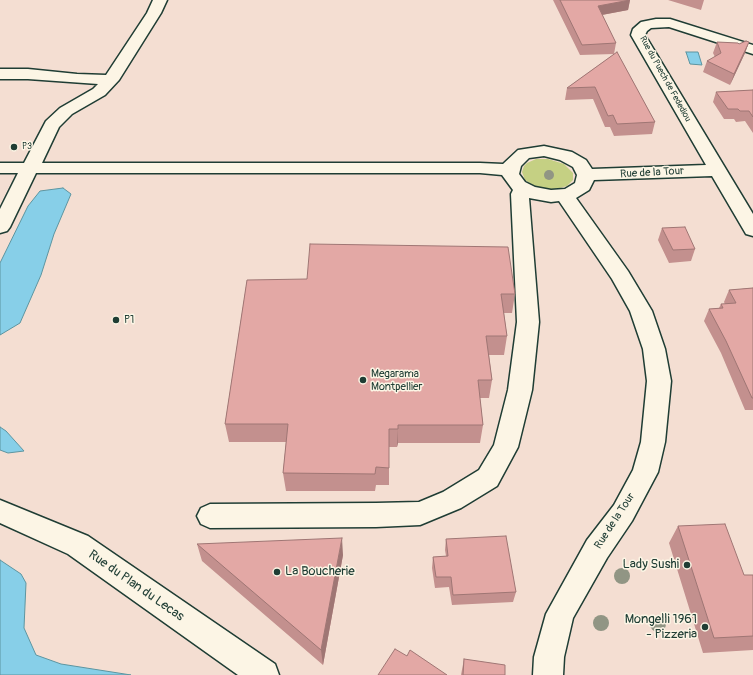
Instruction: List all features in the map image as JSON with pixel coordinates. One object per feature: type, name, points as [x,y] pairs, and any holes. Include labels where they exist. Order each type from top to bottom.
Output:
[{"type":"street","points":[[0,227],[52,125],[66,110],[99,92],[111,80],[154,13],[160,0]]},
{"type":"street","name":"Rue du Puech de Fedediou","points":[[753,50],[670,23],[651,24],[642,27],[638,35],[753,230]]},
{"type":"street","points":[[0,74],[28,74],[77,79],[111,80]]},
{"type":"street","points":[[66,110],[69,93],[77,79]]},
{"type":"street","points":[[544,151],[561,154],[572,158],[580,164],[586,175],[585,183],[579,189],[564,195],[544,196],[524,189],[512,178],[510,170],[512,164],[524,154],[544,151]]},
{"type":"street","points":[[0,168],[480,168],[510,170]]},
{"type":"street","name":"Rue de la Tour","points":[[586,175],[717,170]]},
{"type":"street","points":[[210,516],[376,515],[420,513],[452,500],[488,478],[506,447],[520,390],[528,322],[520,194],[524,189]]},
{"type":"street","name":"Rue de la Tour","points":[[548,675],[549,657],[560,614],[597,549],[623,514],[645,472],[653,442],[659,381],[654,349],[641,310],[622,276],[564,195]]},
{"type":"street","name":"Rue du Plan du Lecas","points":[[0,511],[78,545],[264,675]]},
{"type":"green space","points":[[536,159],[548,159],[564,164],[573,173],[573,180],[567,186],[556,189],[544,189],[533,185],[525,180],[522,172],[527,163]]},
{"type":"water","points":[[686,52],[698,52],[702,65],[690,64]]},
{"type":"water","points":[[63,188],[71,194],[54,234],[41,275],[20,323],[0,335],[0,263],[28,206],[40,191]]},
{"type":"water","points":[[0,427],[6,431],[24,451],[8,453],[0,450]]},
{"type":"water","points":[[0,560],[21,574],[26,583],[24,628],[36,655],[61,664],[131,675],[0,675]]},
{"type":"building","points":[[560,0],[630,0],[598,6],[616,43],[582,45]]},
{"type":"building","points":[[746,41],[749,42],[734,74],[707,61],[721,53],[717,42],[739,44]]},
{"type":"building","points":[[617,52],[655,122],[617,124],[613,115],[608,116],[595,87],[567,88]]},
{"type":"building","points":[[753,90],[753,117],[749,111],[728,109],[716,92]]},
{"type":"building","points":[[685,227],[695,249],[673,250],[662,228]]},
{"type":"building","name":"Megarama Montpellier","points":[[310,244],[508,247],[515,294],[501,294],[507,336],[486,336],[492,380],[478,380],[483,425],[398,425],[398,429],[389,429],[389,468],[376,467],[375,474],[283,473],[288,424],[225,424],[247,280],[307,279]]},
{"type":"building","points":[[753,288],[752,398],[726,341],[709,309],[723,308],[721,304],[736,303],[729,290]]},
{"type":"building","points":[[725,524],[744,575],[753,575],[753,636],[714,638],[678,526]]},
{"type":"building","points":[[506,536],[516,592],[453,595],[451,577],[436,577],[433,557],[448,556],[446,539]]},
{"type":"building","points":[[342,538],[321,650],[197,544]]},
{"type":"building","points":[[395,649],[407,656],[410,650],[447,675],[378,675]]},
{"type":"building","points":[[464,659],[505,665],[505,675],[463,675]]},
{"type":"place","name":"P3","points":[[14,147]]},
{"type":"place","name":"P1","points":[[116,320]]},
{"type":"place","name":"Megarama Montpellier","points":[[363,380]]},
{"type":"place","name":"Lady Sushi","points":[[687,565]]},
{"type":"place","name":"La Boucherie","points":[[277,572]]},
{"type":"place","name":"Mongelli 1961 - Pizzeria","points":[[705,627]]}]
